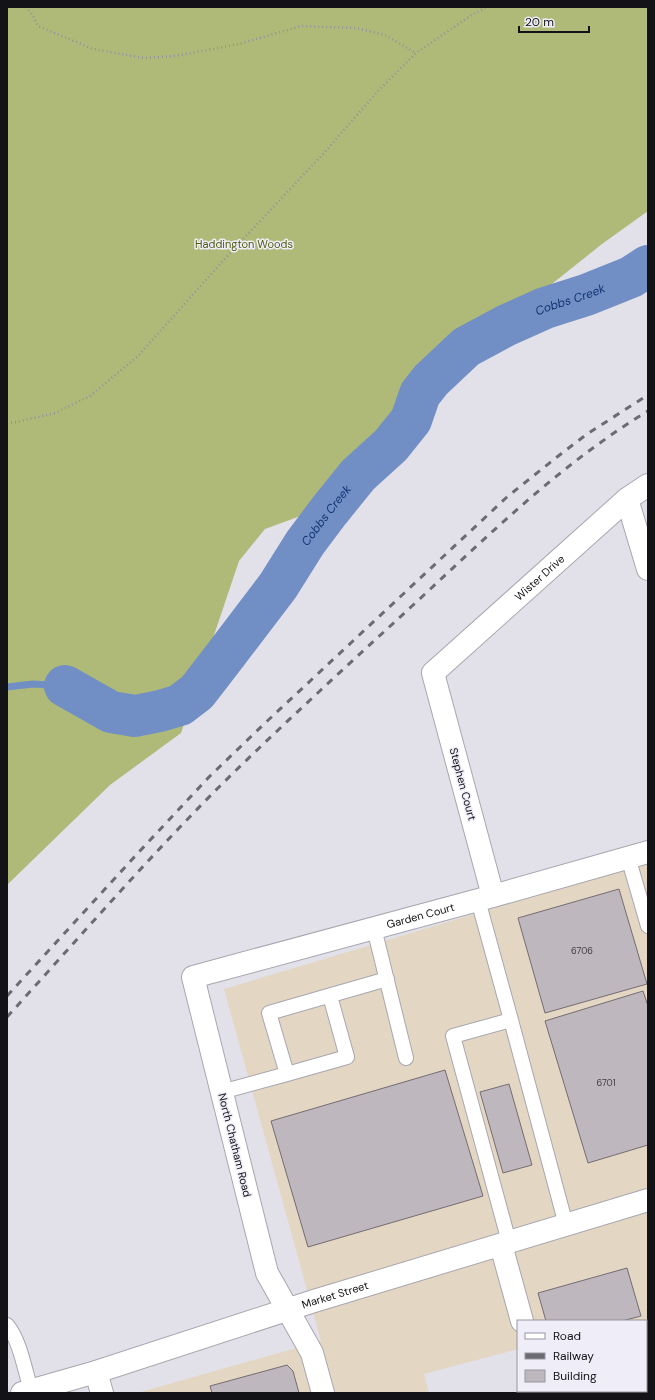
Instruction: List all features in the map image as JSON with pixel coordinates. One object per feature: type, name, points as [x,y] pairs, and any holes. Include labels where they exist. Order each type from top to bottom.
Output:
[{"type":"street","name":"Wister Drive","points":[[433,673],[627,499],[648,485]]},
{"type":"street","points":[[627,499],[648,569]]},
{"type":"street","name":"Stephen Court","points":[[433,673],[485,898]]},
{"type":"street","name":"Garden Court","points":[[193,977],[485,898],[638,854]]},
{"type":"street","name":"North Chatham Road","points":[[193,977],[267,1273],[312,1354],[324,1393]]},
{"type":"street","name":"Market Street","points":[[27,1392],[96,1372],[287,1310],[648,1200]]},
{"type":"street","points":[[505,1243],[522,1320]]},
{"type":"street","points":[[96,1372],[102,1393]]},
{"type":"lane","points":[[638,854],[648,926]]},
{"type":"lane","points":[[485,898],[512,1020],[566,1224]]},
{"type":"lane","points":[[374,928],[406,1058]]},
{"type":"lane","points":[[286,1074],[269,1013],[387,979]]},
{"type":"lane","points":[[221,1092],[347,1056],[330,996]]},
{"type":"lane","points":[[505,1243],[453,1036],[512,1020]]},
{"type":"lane","points":[[7,1325],[12,1330],[16,1341],[27,1392]]},
{"type":"path","points":[[26,7],[32,14],[38,26],[92,48],[144,58],[175,56],[239,44],[301,26],[356,28],[385,35],[416,53]]},
{"type":"path","points":[[7,423],[55,413],[90,396],[137,357],[230,253],[324,153],[377,92],[416,53],[473,14],[487,7]]},
{"type":"shaded area","points":[[648,862],[648,1364],[647,1320],[517,1320],[517,1349],[424,1374],[429,1393],[137,1393],[321,1341],[224,989]]},
{"type":"green space","name":"Haddington Woods","points":[[7,7],[648,7],[648,211],[602,244],[543,291],[382,439],[314,511],[265,529],[239,561],[181,733],[110,785],[7,885]]},
{"type":"building","points":[[619,889],[647,984],[545,1013],[518,918]]},
{"type":"building","points":[[643,991],[648,1006],[648,1145],[588,1163],[545,1021]]},
{"type":"building","points":[[445,1070],[483,1196],[308,1247],[271,1121]]},
{"type":"building","points":[[509,1084],[532,1165],[503,1173],[480,1092]]},
{"type":"building","points":[[627,1268],[641,1316],[626,1320],[546,1320],[538,1293]]},
{"type":"building","points":[[287,1365],[293,1371],[299,1393],[212,1393],[210,1386]]},
{"type":"waterway","name":"Cobbs Creek","points":[[65,686],[111,712],[135,716],[180,705],[197,692],[278,586],[305,543],[358,475],[391,445],[411,420],[420,394],[431,380],[466,347],[507,325],[545,308],[586,295],[631,277],[648,266]]},
{"type":"waterway","name":"Cobbs Creek","points":[[7,687],[33,684],[65,686]]},
{"type":"railway","points":[[7,996],[209,777],[263,725],[507,497],[587,434],[648,395]]},
{"type":"railway","points":[[7,1017],[193,813],[268,740],[525,502],[584,454],[648,411]]}]
